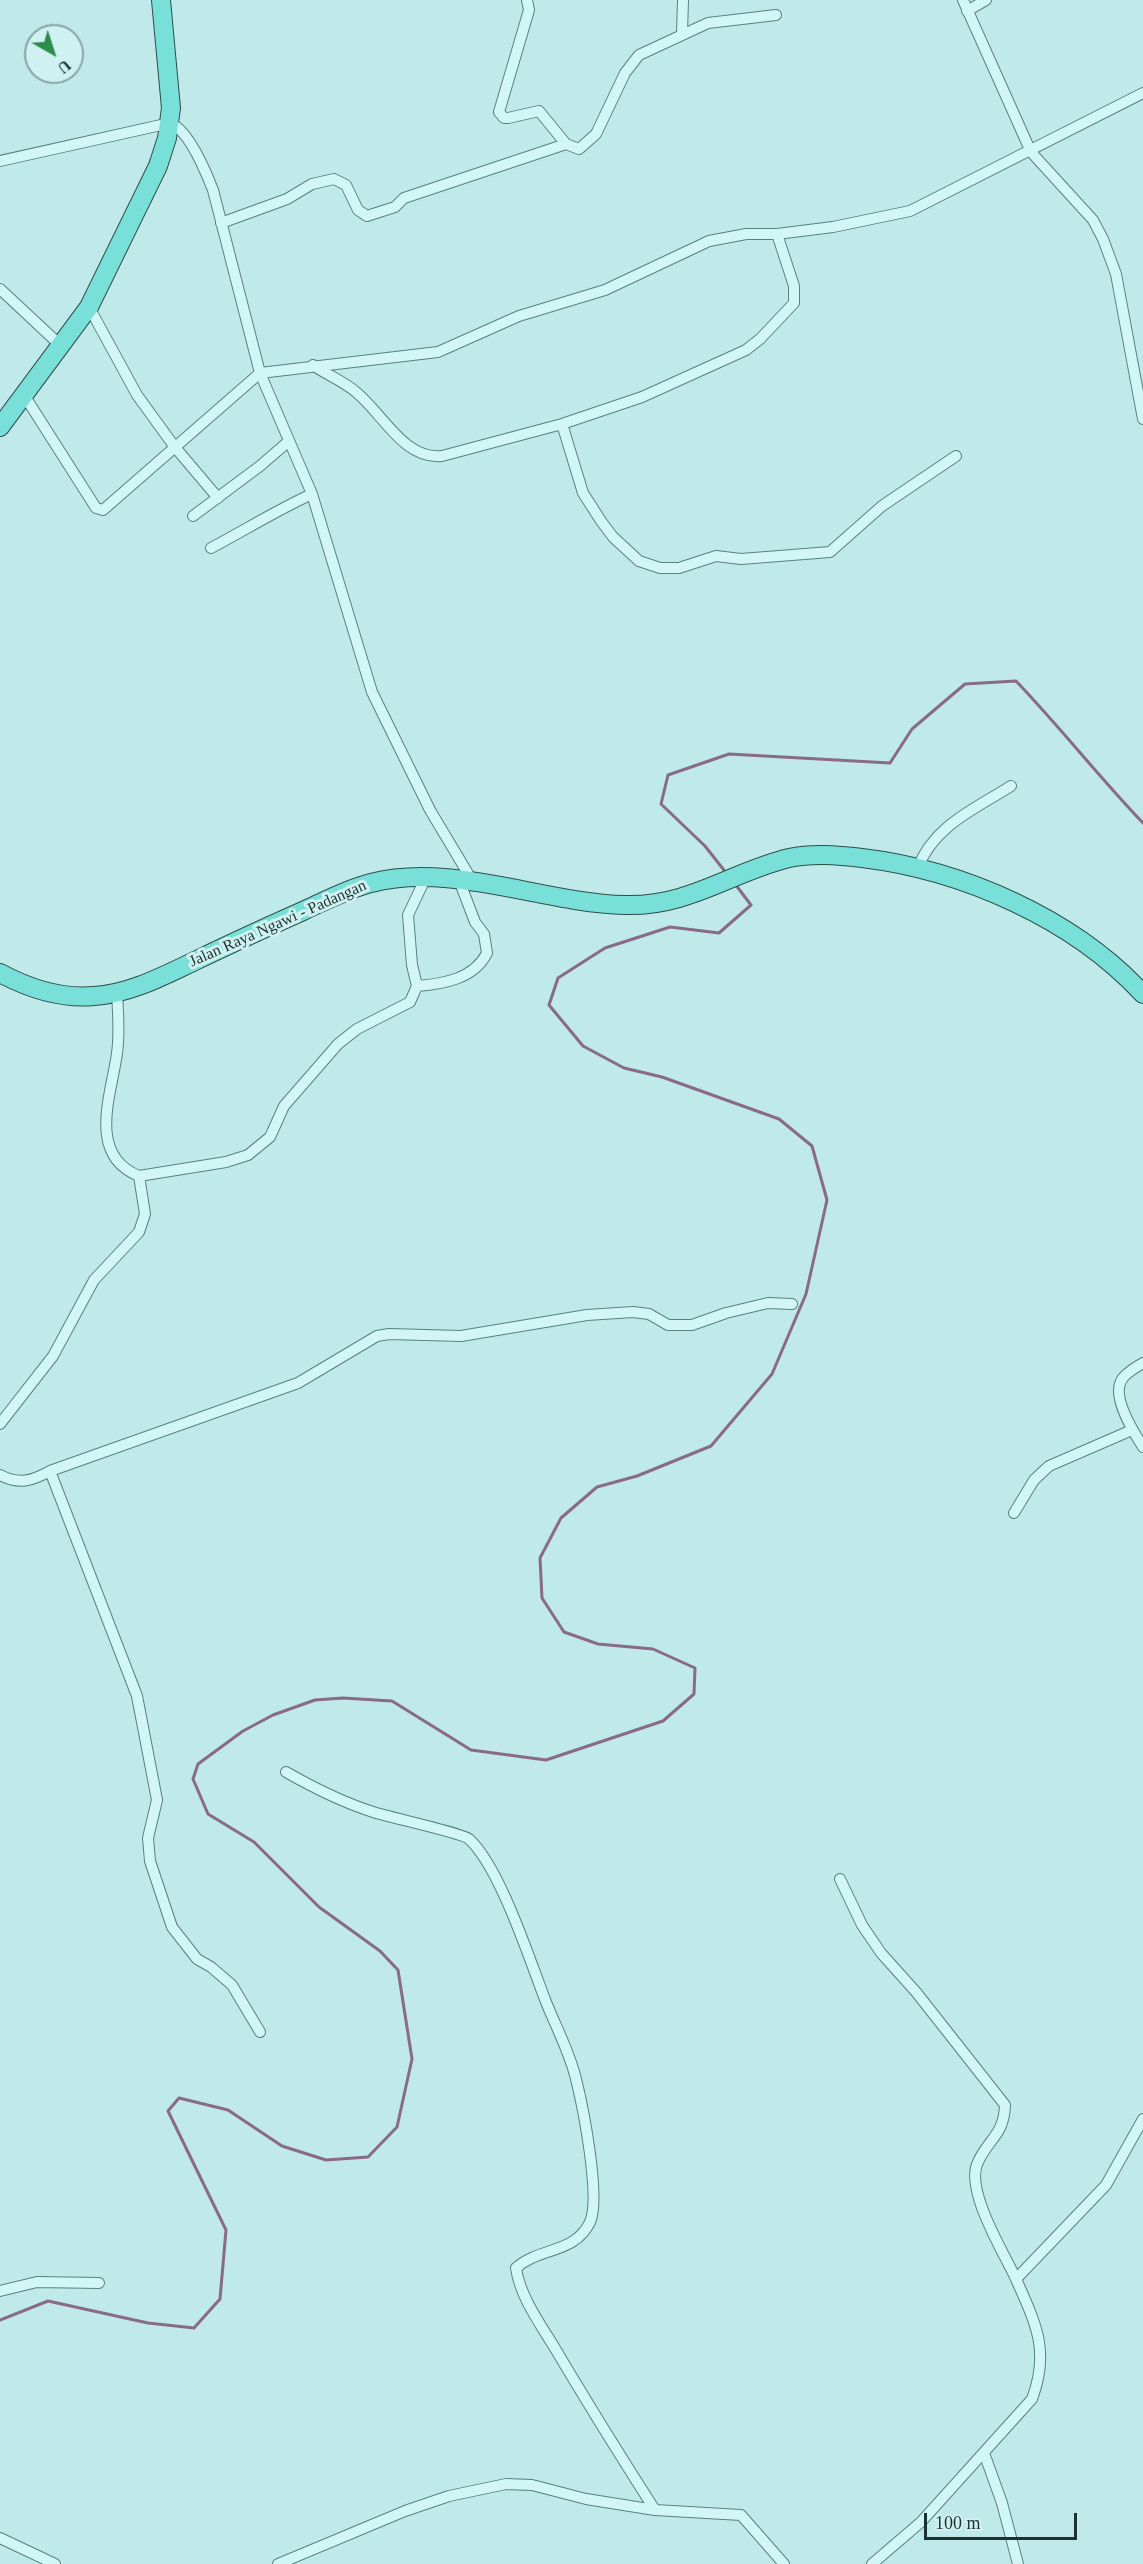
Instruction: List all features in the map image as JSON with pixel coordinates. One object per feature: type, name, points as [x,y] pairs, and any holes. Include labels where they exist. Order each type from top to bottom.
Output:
[{"type":"highway","points":[[0,427],[89,307],[158,166],[170,123],[171,94],[161,0]]},
{"type":"highway","name":"Jalan Raya Ngawi - Padangan","points":[[0,972],[27,986],[56,993],[81,996],[117,993],[175,971],[357,887],[386,879],[426,877],[565,900],[627,906],[667,903],[705,891],[755,870],[807,855],[836,855],[905,863],[979,886],[1020,904],[1086,945],[1126,976],[1143,994]]},
{"type":"street","points":[[527,0],[529,10],[499,112],[504,118],[508,118],[539,111],[566,144],[579,149],[590,142],[631,63],[639,56],[682,33],[708,23],[776,15]]},
{"type":"street","points":[[682,33],[683,0]]},
{"type":"street","points":[[986,0],[965,5],[1031,152],[1088,213],[1103,239],[1116,274],[1143,419]]},
{"type":"street","points":[[24,395],[99,510],[260,373],[313,365],[424,354],[450,348],[519,316],[605,290],[709,241],[746,234],[777,234],[833,227],[910,211],[1031,152],[1143,93]]},
{"type":"street","points":[[0,160],[170,123],[183,133],[207,174],[222,223],[260,373],[312,494],[372,692],[466,882],[476,922],[484,934],[487,952],[478,965],[455,979],[417,986]]},
{"type":"street","points":[[222,223],[287,199],[312,184],[334,179],[346,184],[358,210],[367,216],[394,207],[404,198],[566,144]]},
{"type":"street","points":[[313,365],[356,392],[409,446],[422,456],[442,456],[562,424],[642,397],[746,350],[760,339],[794,303],[794,286],[777,234]]},
{"type":"street","points":[[0,289],[60,345]]},
{"type":"street","points":[[89,307],[125,377],[174,446],[218,498]]},
{"type":"street","points":[[562,424],[583,493],[601,521],[613,537],[639,561],[660,568],[679,568],[716,556],[741,559],[830,552],[882,506],[956,456]]},
{"type":"street","points":[[192,516],[289,441]]},
{"type":"street","points":[[211,548],[257,524],[277,510],[312,494]]},
{"type":"street","points":[[918,867],[924,852],[946,828],[961,816],[1011,786]]},
{"type":"street","points":[[117,993],[119,1041],[107,1096],[108,1129],[117,1161],[123,1168],[140,1176],[226,1162],[254,1151],[274,1132],[288,1101],[338,1044],[357,1029],[405,1006],[414,997],[417,986],[412,965],[408,915],[426,877]]},
{"type":"street","points":[[0,1424],[52,1356],[94,1280],[139,1232],[145,1214],[140,1176]]},
{"type":"street","points":[[0,1475],[24,1481],[35,1480],[50,1471],[298,1383],[377,1336],[407,1334],[461,1336],[587,1315],[633,1312],[649,1314],[668,1325],[692,1325],[726,1313],[768,1303],[792,1304]]},
{"type":"street","points":[[1143,1363],[1121,1379],[1118,1389],[1132,1430],[1143,1447]]},
{"type":"street","points":[[1014,1513],[1034,1480],[1049,1466],[1132,1430]]},
{"type":"street","points":[[50,1471],[137,1696],[157,1800],[148,1838],[150,1861],[172,1927],[197,1959],[211,1967],[232,1985],[260,2032]]},
{"type":"street","points":[[286,1772],[330,1796],[372,1812],[467,1837],[480,1852],[507,1902],[576,2077],[593,2177],[592,2219],[584,2235],[570,2246],[524,2260],[516,2268],[518,2279],[530,2305],[598,2421],[655,2510]]},
{"type":"street","points":[[840,1879],[862,1925],[881,1953],[1002,2097],[1005,2105],[1003,2125],[976,2164],[974,2179],[986,2215],[1016,2279],[1042,2351],[1040,2378],[1032,2399],[921,2522],[872,2564]]},
{"type":"street","points":[[1016,2279],[1107,2185],[1143,2119]]},
{"type":"street","points":[[0,2291],[37,2282],[99,2283]]},
{"type":"street","points":[[984,2453],[1002,2503],[1018,2564]]},
{"type":"street","points":[[278,2564],[416,2507],[449,2496],[506,2484],[532,2485],[586,2499],[655,2510],[741,2515],[784,2564]]},
{"type":"street","points":[[0,2538],[55,2564]]},
{"type":"waterway","points":[[727,874],[705,846],[661,804],[668,775],[729,754],[890,763],[912,729],[965,684],[1016,681],[1143,823]]},
{"type":"waterway","points":[[0,2320],[48,2301],[148,2323],[194,2328],[220,2299],[226,2230],[168,2111],[179,2098],[228,2110],[282,2146],[326,2160],[368,2157],[397,2127],[412,2059],[398,1970],[380,1951],[319,1907],[254,1842],[208,1814],[193,1779],[198,1764],[243,1731],[273,1715],[315,1700],[343,1698],[392,1701],[471,1750],[546,1760],[663,1721],[694,1694],[695,1668],[653,1649],[598,1644],[564,1632],[542,1598],[540,1558],[561,1518],[597,1487],[637,1476],[711,1446],[772,1374],[806,1294],[827,1200],[812,1146],[779,1119],[662,1077],[624,1068],[583,1046],[549,1005],[558,978],[605,948],[670,927],[719,933],[751,905],[735,884]]}]
